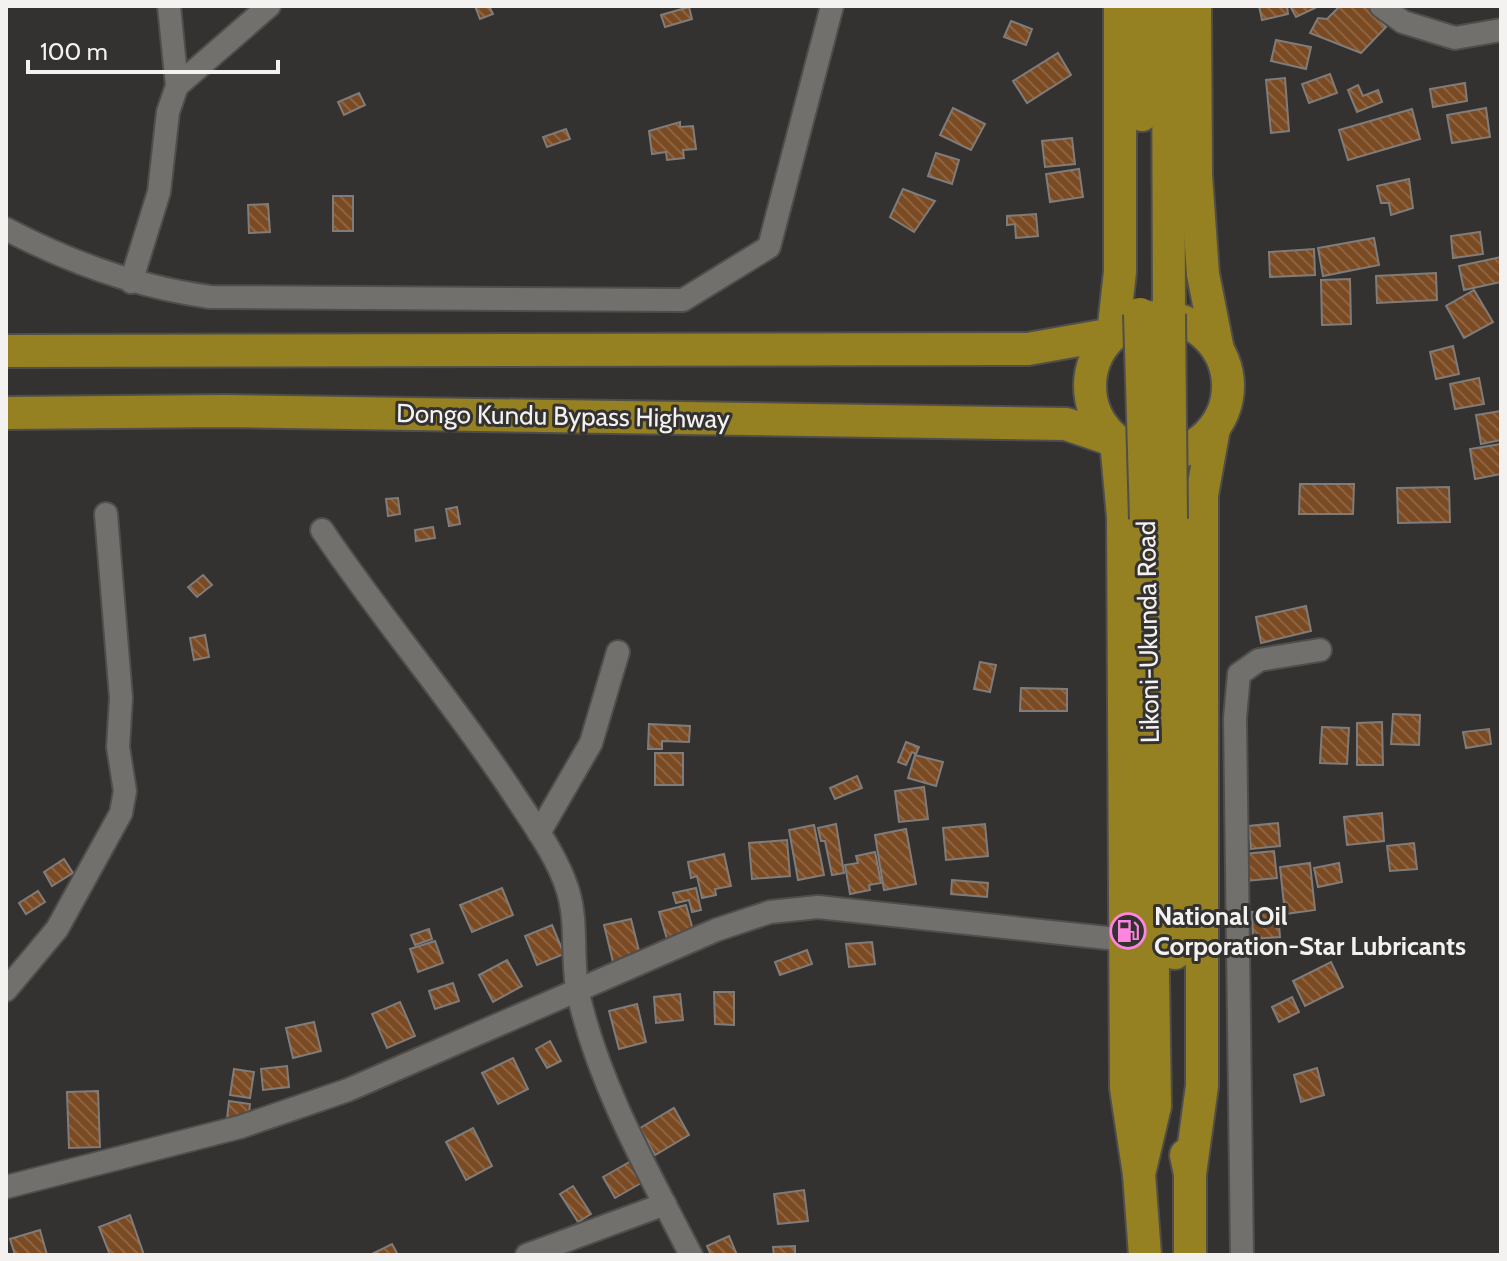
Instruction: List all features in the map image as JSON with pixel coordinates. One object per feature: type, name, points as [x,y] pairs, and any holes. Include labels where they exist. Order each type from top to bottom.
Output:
[{"type":"highway","points":[[1120,6],[1120,272],[1113,334],[1097,356],[1090,382],[1098,421],[1116,441],[1140,453],[1168,455],[1193,446],[1214,428]]},
{"type":"highway","name":"Likoni-Ukunda Road","points":[[1142,6],[1140,314],[1166,1106],[1190,1174],[1190,1255]]},
{"type":"highway","name":"Likoni-Ukunda Road","points":[[1145,1255],[1139,1174],[1166,1106],[1168,6]]},
{"type":"highway","points":[[1190,1174],[1202,1086],[1202,495],[1214,428],[1228,391],[1203,274],[1196,175],[1195,6]]},
{"type":"highway","points":[[6,351],[1028,349],[1113,334],[1137,321],[1177,319],[1201,331],[1218,350]]},
{"type":"highway","name":"Dongo Kundu Bypass Highway","points":[[6,413],[225,411],[1066,424],[1116,441]]},
{"type":"highway","points":[[1116,441],[1123,517],[1126,1088],[1139,1174]]},
{"type":"street","points":[[131,282],[159,192],[168,112],[177,86],[169,6]]},
{"type":"street","points":[[177,86],[269,6]]},
{"type":"street","points":[[6,229],[56,255],[131,282],[210,297],[683,300],[769,247],[832,6]]},
{"type":"street","points":[[1381,6],[1403,22],[1455,38],[1501,30]]},
{"type":"street","points":[[6,990],[57,929],[121,813],[125,797],[118,747],[121,698],[106,514]]},
{"type":"street","points":[[322,530],[365,595],[482,747],[539,833],[568,890],[576,944],[577,990],[622,1120],[691,1255]]},
{"type":"street","points":[[1242,1255],[1235,718],[1239,674],[1259,660],[1320,650]]},
{"type":"street","points":[[539,833],[591,743],[618,652]]},
{"type":"street","points":[[6,1187],[240,1127],[348,1090],[716,930],[786,909],[818,907],[1126,940]]},
{"type":"street","points":[[527,1255],[665,1204]]},
{"type":"building","points":[[475,6],[489,6],[493,14],[480,19]]},
{"type":"building","points":[[1259,6],[1287,6],[1288,14],[1262,20]]},
{"type":"building","points":[[1290,6],[1314,6],[1315,8],[1296,17]]},
{"type":"building","points":[[1340,6],[1367,6],[1386,27],[1361,53],[1310,33],[1318,18],[1327,19]]},
{"type":"building","points":[[689,7],[692,19],[665,27],[661,15]]},
{"type":"building","points":[[1011,21],[1032,29],[1026,45],[1004,37]]},
{"type":"building","points":[[1276,40],[1311,47],[1306,69],[1271,61]]},
{"type":"building","points":[[1058,53],[1071,75],[1027,103],[1013,81]]},
{"type":"building","points":[[1330,74],[1337,93],[1309,103],[1302,84]]},
{"type":"building","points":[[1285,78],[1289,131],[1271,133],[1266,80]]},
{"type":"building","points":[[1465,83],[1467,101],[1433,107],[1430,89]]},
{"type":"building","points":[[1358,85],[1363,96],[1378,90],[1382,102],[1357,112],[1348,90]]},
{"type":"building","points":[[359,93],[365,105],[344,115],[338,102]]},
{"type":"building","points":[[953,108],[985,124],[971,150],[940,135]]},
{"type":"building","points":[[1486,108],[1490,137],[1452,143],[1447,115]]},
{"type":"building","points":[[1412,109],[1420,139],[1348,160],[1339,130]]},
{"type":"building","points":[[680,122],[680,127],[693,126],[696,149],[683,150],[684,158],[667,160],[666,152],[652,154],[649,131]]},
{"type":"building","points":[[566,129],[570,139],[547,147],[543,137]]},
{"type":"building","points":[[1072,138],[1075,164],[1045,167],[1042,141]]},
{"type":"building","points":[[936,153],[959,160],[952,184],[928,176]]},
{"type":"building","points":[[1079,169],[1083,197],[1050,202],[1046,174]]},
{"type":"building","points":[[1409,179],[1413,208],[1391,215],[1389,203],[1381,203],[1377,186]]},
{"type":"building","points":[[903,189],[935,201],[914,232],[890,217]]},
{"type":"building","points":[[333,196],[353,196],[353,231],[333,231]]},
{"type":"building","points":[[268,204],[270,232],[249,233],[248,205]]},
{"type":"building","points":[[1036,214],[1038,236],[1016,238],[1015,224],[1007,225],[1007,216]]},
{"type":"building","points":[[1480,232],[1483,254],[1453,258],[1451,236]]},
{"type":"building","points":[[1374,238],[1379,265],[1323,276],[1318,248]]},
{"type":"building","points":[[1314,249],[1315,275],[1270,277],[1269,252]]},
{"type":"building","points":[[1501,257],[1501,282],[1464,290],[1459,266]]},
{"type":"building","points":[[1436,273],[1437,300],[1377,303],[1376,276]]},
{"type":"building","points":[[1350,279],[1351,324],[1322,325],[1321,280]]},
{"type":"building","points":[[1474,290],[1493,322],[1464,338],[1446,306]]},
{"type":"building","points":[[1453,346],[1459,374],[1436,379],[1430,352]]},
{"type":"building","points":[[1479,378],[1484,404],[1455,409],[1450,384]]},
{"type":"building","points":[[1501,411],[1501,440],[1481,444],[1476,415]]},
{"type":"building","points":[[1501,444],[1501,474],[1475,479],[1470,449]]},
{"type":"building","points":[[1300,484],[1354,484],[1353,514],[1299,514]]},
{"type":"building","points":[[1449,487],[1450,522],[1398,523],[1397,488]]},
{"type":"building","points":[[398,498],[400,514],[388,516],[386,499]]},
{"type":"building","points":[[457,507],[460,524],[449,526],[446,509]]},
{"type":"building","points":[[433,527],[435,538],[416,541],[415,530]]},
{"type":"building","points":[[203,575],[212,585],[197,597],[188,587]]},
{"type":"building","points":[[1306,606],[1311,631],[1261,643],[1256,617]]},
{"type":"building","points":[[205,635],[209,657],[194,660],[190,638]]},
{"type":"building","points":[[980,662],[996,665],[990,692],[974,689]]},
{"type":"building","points":[[1021,688],[1067,689],[1067,711],[1020,711]]},
{"type":"building","points":[[1393,714],[1420,715],[1419,745],[1391,744]]},
{"type":"building","points":[[1382,722],[1383,765],[1357,765],[1357,723]]},
{"type":"building","points":[[649,724],[690,726],[689,742],[662,741],[662,749],[648,749]]},
{"type":"building","points":[[1322,727],[1349,728],[1347,764],[1320,763]]},
{"type":"building","points":[[1489,729],[1491,744],[1466,748],[1463,732]]},
{"type":"building","points":[[906,742],[919,747],[916,754],[912,752],[906,765],[898,762]]},
{"type":"building","points":[[655,753],[683,753],[683,785],[655,785]]},
{"type":"building","points":[[915,755],[943,762],[936,786],[908,778]]},
{"type":"building","points":[[857,776],[862,788],[835,799],[830,788]]},
{"type":"building","points":[[924,787],[928,819],[899,822],[895,791]]},
{"type":"building","points":[[1382,813],[1384,841],[1347,845],[1344,817]]},
{"type":"building","points":[[1278,823],[1280,846],[1251,849],[1249,826]]},
{"type":"building","points":[[836,824],[844,873],[832,875],[825,841],[821,841],[818,828]]},
{"type":"building","points":[[985,824],[988,856],[946,860],[943,828]]},
{"type":"building","points":[[814,825],[824,875],[798,880],[789,830]]},
{"type":"building","points":[[906,829],[916,884],[884,890],[875,835]]},
{"type":"building","points":[[787,840],[790,876],[752,879],[749,843]]},
{"type":"building","points":[[1414,843],[1417,869],[1390,871],[1387,846]]},
{"type":"building","points":[[1274,851],[1277,878],[1246,881],[1244,854]]},
{"type":"building","points":[[875,852],[881,883],[869,885],[870,890],[850,894],[845,865],[858,863],[856,856]]},
{"type":"building","points":[[724,854],[731,886],[715,889],[716,895],[702,898],[697,876],[691,878],[688,862]]},
{"type":"building","points":[[64,859],[73,873],[52,886],[44,872]]},
{"type":"building","points":[[1310,863],[1315,910],[1285,914],[1280,867]]},
{"type":"building","points":[[1339,863],[1342,882],[1318,887],[1314,868]]},
{"type":"building","points":[[952,880],[988,883],[987,897],[951,894]]},
{"type":"building","points":[[502,888],[513,915],[472,932],[460,905]]},
{"type":"building","points":[[696,888],[701,910],[692,912],[689,900],[676,903],[673,893]]},
{"type":"building","points":[[38,891],[45,902],[26,914],[19,903]]},
{"type":"building","points":[[686,905],[693,930],[667,939],[659,912]]},
{"type":"building","points":[[1278,911],[1280,937],[1253,939],[1252,912]]},
{"type":"building","points":[[631,919],[641,959],[614,966],[604,925]]},
{"type":"building","points":[[552,925],[564,954],[537,965],[525,936]]},
{"type":"building","points":[[429,929],[432,939],[415,945],[411,935]]},
{"type":"building","points":[[435,941],[443,963],[418,972],[410,949]]},
{"type":"building","points":[[872,942],[875,964],[849,967],[846,944]]},
{"type":"building","points":[[807,950],[812,964],[780,975],[775,962]]},
{"type":"building","points":[[507,960],[522,986],[493,1002],[479,975]]},
{"type":"building","points":[[1331,962],[1343,987],[1305,1006],[1293,981]]},
{"type":"building","points":[[453,983],[459,1001],[435,1009],[429,991]]},
{"type":"building","points":[[714,992],[734,992],[734,1025],[715,1024]]},
{"type":"building","points":[[680,994],[683,1020],[656,1023],[654,997]]},
{"type":"building","points":[[1292,997],[1299,1012],[1279,1022],[1272,1007]]},
{"type":"building","points":[[400,1002],[415,1036],[387,1048],[372,1014]]},
{"type":"building","points":[[637,1004],[646,1042],[619,1049],[609,1011]]},
{"type":"building","points":[[314,1022],[321,1051],[293,1058],[286,1028]]},
{"type":"building","points":[[550,1041],[561,1061],[547,1068],[536,1049]]},
{"type":"building","points":[[513,1058],[528,1089],[498,1104],[482,1073]]},
{"type":"building","points":[[287,1066],[289,1087],[263,1090],[261,1069]]},
{"type":"building","points":[[1317,1068],[1324,1095],[1301,1102],[1294,1075]]},
{"type":"building","points":[[234,1069],[254,1072],[250,1098],[230,1095]]},
{"type":"building","points":[[98,1091],[100,1147],[69,1148],[67,1092]]},
{"type":"building","points":[[229,1101],[250,1104],[248,1121],[227,1119]]},
{"type":"building","points":[[674,1108],[689,1135],[655,1155],[640,1128]]},
{"type":"building","points":[[473,1128],[492,1166],[466,1180],[446,1142]]},
{"type":"building","points":[[631,1161],[643,1182],[615,1198],[603,1177]]},
{"type":"building","points":[[573,1186],[591,1214],[578,1222],[560,1194]]},
{"type":"building","points":[[804,1190],[808,1221],[778,1224],[774,1194]]},
{"type":"building","points":[[130,1215],[144,1255],[110,1255],[99,1227]]},
{"type":"building","points":[[40,1230],[47,1255],[15,1255],[10,1239]]},
{"type":"building","points":[[729,1236],[737,1255],[711,1255],[707,1246]]},
{"type":"building","points":[[392,1244],[398,1255],[370,1255]]},
{"type":"building","points":[[795,1246],[795,1255],[774,1255],[773,1247]]},
{"type":"place","name":"National Oil Corporation-Star Lubricants","points":[[1128,931]]}]
